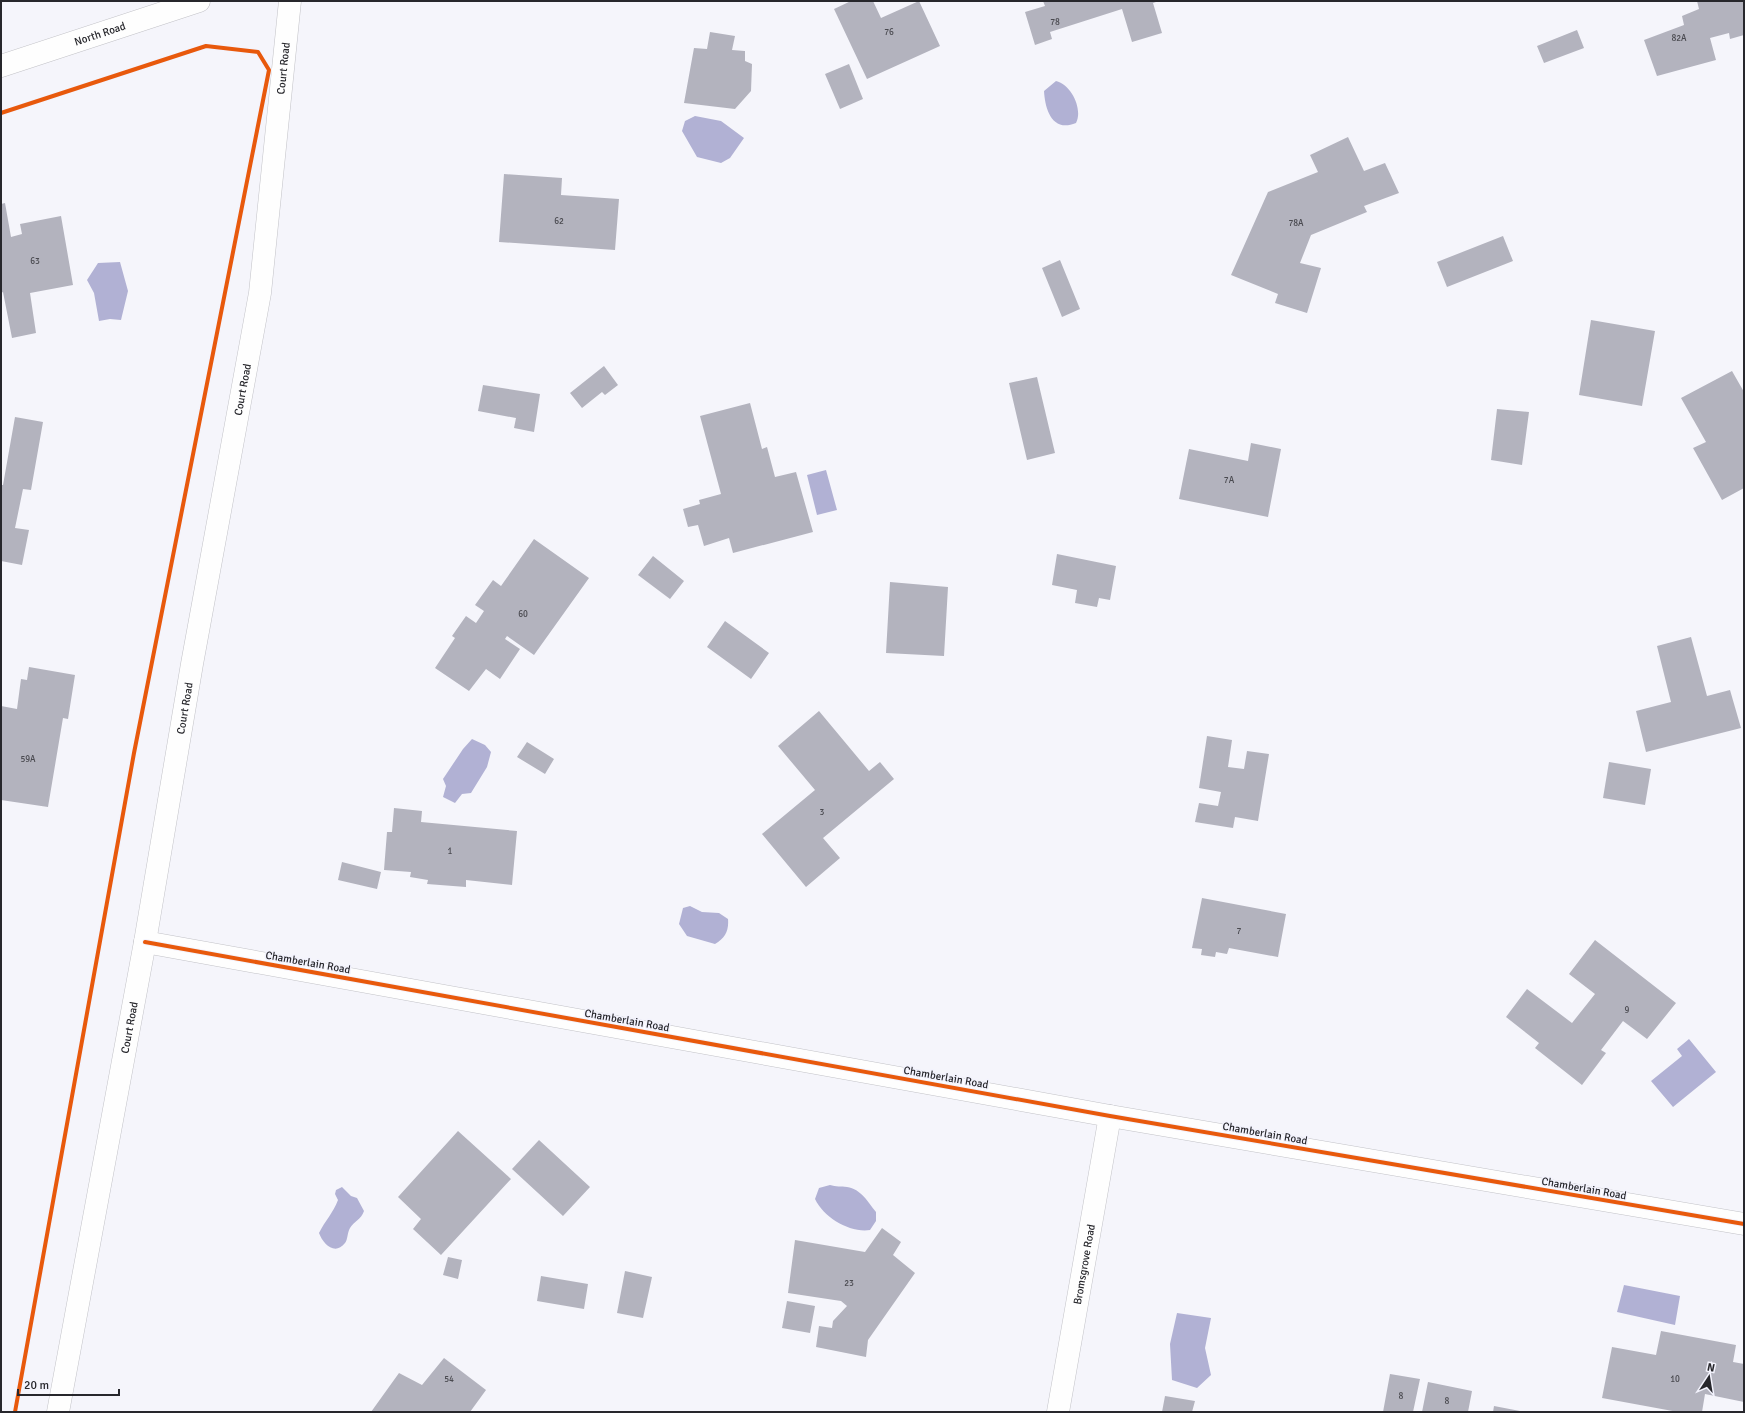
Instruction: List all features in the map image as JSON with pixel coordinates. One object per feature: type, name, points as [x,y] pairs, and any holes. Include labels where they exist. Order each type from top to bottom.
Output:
[{"type":"street","name":"North Road","points":[[1,66],[199,1]]},
{"type":"street","name":"Court Road","points":[[58,1412],[145,942],[192,664],[260,293],[290,1]]},
{"type":"street","name":"Chamberlain Road","points":[[145,942],[1110,1116],[1744,1224]]},
{"type":"street","name":"Bromsgrove Road","points":[[1058,1412],[1110,1116]]},
{"type":"water","points":[[1056,81],[1067,87],[1075,99],[1078,112],[1076,123],[1061,125],[1051,118],[1048,112],[1044,91]]},
{"type":"water","points":[[695,116],[721,121],[744,138],[730,158],[721,163],[697,157],[682,131],[685,121]]},
{"type":"water","points":[[120,262],[128,291],[121,320],[110,319],[99,321],[94,293],[87,280],[98,263]]},
{"type":"water","points":[[826,470],[837,510],[817,515],[807,475]]},
{"type":"water","points":[[472,739],[485,745],[491,752],[487,767],[471,793],[462,794],[455,803],[443,797],[446,786],[443,779],[463,749]]},
{"type":"water","points":[[690,906],[702,912],[719,913],[728,919],[726,934],[715,944],[687,936],[679,924],[683,908]]},
{"type":"water","points":[[1689,1039],[1716,1072],[1673,1107],[1651,1081],[1682,1056],[1677,1049]]},
{"type":"water","points":[[830,1185],[852,1188],[864,1196],[876,1212],[876,1221],[870,1230],[846,1227],[831,1218],[819,1206],[815,1199],[819,1188]]},
{"type":"water","points":[[342,1187],[351,1196],[357,1198],[364,1211],[350,1228],[345,1243],[341,1247],[333,1248],[323,1241],[319,1233],[338,1200],[335,1194],[336,1190]]},
{"type":"water","points":[[1624,1285],[1680,1296],[1675,1325],[1617,1312]]},
{"type":"water","points":[[1177,1313],[1211,1318],[1205,1348],[1211,1375],[1197,1388],[1172,1380],[1170,1344]]},
{"type":"building","points":[[851,1],[873,1],[881,18],[919,1],[940,46],[867,79],[834,9]]},
{"type":"building","points":[[1043,1],[1159,1],[1153,3],[1162,33],[1132,42],[1122,9],[1050,32],[1052,39],[1035,45],[1025,12],[1045,6]]},
{"type":"building","points":[[1697,1],[1744,1],[1744,35],[1730,39],[1729,33],[1710,38],[1716,60],[1657,76],[1644,40],[1684,25],[1682,16],[1699,9]]},
{"type":"building","points":[[1577,30],[1584,48],[1544,63],[1537,46]]},
{"type":"building","points":[[710,32],[735,36],[732,50],[745,51],[745,61],[752,64],[751,91],[735,109],[684,103],[694,48],[707,49]]},
{"type":"building","points":[[849,64],[863,99],[840,109],[825,74]]},
{"type":"building","points":[[1348,137],[1364,171],[1385,163],[1399,193],[1364,206],[1367,212],[1311,235],[1300,263],[1321,268],[1307,313],[1275,303],[1278,294],[1231,275],[1268,192],[1318,172],[1310,155]]},
{"type":"building","points":[[504,174],[562,178],[561,195],[619,199],[615,250],[499,242]]},
{"type":"building","points":[[5,203],[11,237],[22,234],[20,224],[61,216],[73,285],[30,293],[36,333],[12,338],[3,292],[1,293],[1,204]]},
{"type":"building","points":[[1503,236],[1513,261],[1447,287],[1437,262]]},
{"type":"building","points":[[1060,260],[1080,309],[1062,317],[1042,268]]},
{"type":"building","points":[[1591,320],[1655,331],[1642,406],[1579,395]]},
{"type":"building","points":[[604,366],[618,385],[605,395],[602,392],[582,408],[570,393]]},
{"type":"building","points":[[1732,371],[1744,392],[1744,488],[1722,500],[1693,448],[1706,442],[1681,398]]},
{"type":"building","points":[[1037,377],[1055,453],[1027,460],[1009,383]]},
{"type":"building","points":[[483,385],[540,394],[534,432],[514,428],[516,418],[478,411]]},
{"type":"building","points":[[750,403],[762,449],[767,447],[775,477],[796,472],[813,532],[733,553],[729,538],[704,546],[698,525],[688,527],[683,509],[700,504],[699,500],[721,494],[700,416]]},
{"type":"building","points":[[1497,409],[1529,412],[1522,465],[1491,460]]},
{"type":"building","points":[[15,417],[43,422],[31,490],[23,489],[15,528],[29,530],[22,565],[1,561],[1,485],[3,485]]},
{"type":"building","points":[[1251,443],[1281,449],[1268,517],[1179,499],[1189,449],[1248,461]]},
{"type":"building","points":[[534,539],[589,578],[534,655],[507,636],[505,639],[520,649],[500,679],[486,669],[469,691],[435,668],[455,638],[452,636],[466,616],[476,623],[484,611],[475,605],[493,580],[501,586]]},
{"type":"building","points":[[1057,554],[1116,566],[1110,600],[1099,598],[1097,607],[1075,603],[1077,590],[1052,585]]},
{"type":"building","points":[[653,556],[684,581],[670,599],[638,575]]},
{"type":"building","points":[[890,582],[948,587],[944,656],[886,653]]},
{"type":"building","points":[[725,621],[769,653],[751,679],[707,647]]},
{"type":"building","points":[[1691,637],[1707,696],[1730,690],[1741,728],[1646,752],[1636,711],[1671,702],[1657,646]]},
{"type":"building","points":[[29,667],[75,675],[68,719],[63,718],[48,807],[1,800],[1,706],[17,709],[21,679],[27,680]]},
{"type":"building","points":[[819,711],[869,771],[880,762],[894,779],[823,838],[840,858],[806,887],[762,834],[815,790],[778,746]]},
{"type":"building","points":[[1207,736],[1232,740],[1228,767],[1244,769],[1247,751],[1269,754],[1258,821],[1235,817],[1233,828],[1195,822],[1199,803],[1218,806],[1221,792],[1199,788]]},
{"type":"building","points":[[527,742],[554,759],[545,774],[517,757]]},
{"type":"building","points":[[1609,762],[1651,769],[1645,805],[1603,798]]},
{"type":"building","points":[[394,808],[422,811],[421,822],[517,831],[512,885],[466,880],[466,887],[427,884],[428,880],[410,877],[411,872],[384,870],[387,832],[392,832]]},
{"type":"building","points":[[342,862],[381,872],[377,889],[338,880]]},
{"type":"building","points":[[1202,898],[1286,914],[1278,957],[1229,948],[1227,954],[1216,952],[1215,957],[1201,955],[1202,949],[1192,948]]},
{"type":"building","points":[[1595,940],[1676,1003],[1647,1039],[1623,1021],[1601,1050],[1606,1053],[1582,1085],[1535,1048],[1539,1043],[1506,1017],[1527,989],[1572,1023],[1595,994],[1569,974]]},
{"type":"building","points":[[458,1131],[511,1179],[441,1255],[413,1229],[421,1219],[398,1197]]},
{"type":"building","points":[[539,1140],[590,1187],[563,1216],[512,1169]]},
{"type":"building","points":[[882,1228],[901,1242],[893,1255],[915,1273],[868,1340],[866,1357],[816,1347],[819,1326],[832,1328],[833,1321],[847,1306],[841,1301],[788,1293],[795,1240],[865,1252]]},
{"type":"building","points":[[448,1257],[462,1260],[458,1279],[443,1275]]},
{"type":"building","points":[[625,1271],[652,1277],[643,1318],[617,1313]]},
{"type":"building","points":[[541,1276],[588,1284],[584,1309],[537,1301]]},
{"type":"building","points":[[787,1301],[815,1306],[810,1333],[782,1328]]},
{"type":"building","points":[[1661,1331],[1736,1345],[1733,1362],[1744,1364],[1744,1402],[1705,1394],[1702,1412],[1678,1412],[1602,1398],[1612,1347],[1656,1355]]},
{"type":"building","points":[[444,1358],[486,1390],[470,1412],[371,1412],[399,1373],[422,1385]]},
{"type":"building","points":[[1390,1374],[1420,1379],[1413,1412],[1383,1412]]},
{"type":"building","points":[[1428,1382],[1472,1391],[1468,1412],[1422,1412]]},
{"type":"building","points":[[1165,1396],[1195,1401],[1192,1412],[1162,1412]]},
{"type":"building","points":[[1494,1406],[1520,1411],[1520,1412],[1493,1412]]},
{"type":"cycle path","points":[[1,113],[206,46],[258,52],[269,70],[134,753],[15,1412]]},
{"type":"cycle path","points":[[145,942],[1110,1116],[1744,1224]]}]
